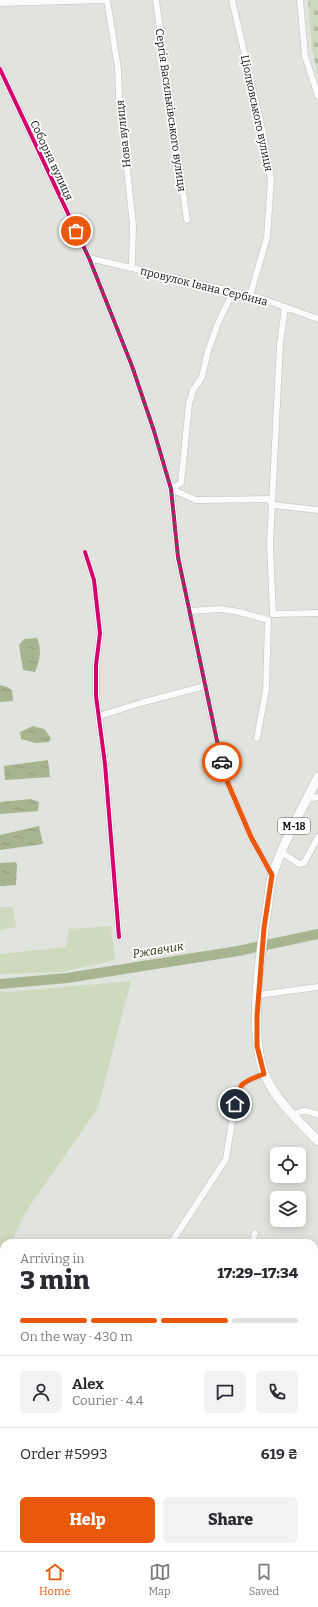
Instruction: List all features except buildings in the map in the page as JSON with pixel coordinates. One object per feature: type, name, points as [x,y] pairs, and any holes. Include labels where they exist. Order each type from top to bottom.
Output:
[{"type":"highway","name":"М-18","points":[[318,777],[281,852],[272,875],[264,928],[258,995],[257,1046],[264,1074],[270,1086],[293,1116],[318,1141]]},
{"type":"street","points":[[0,3],[107,0]]},
{"type":"street","name":"Нова вулиця","points":[[107,0],[118,68],[119,94],[133,225],[132,268]]},
{"type":"street","name":"Сергія Васильківського вулиця","points":[[156,0],[187,220]]},
{"type":"street","name":"Ціолковського вулиця","points":[[232,0],[263,133],[271,180],[267,237],[250,296]]},
{"type":"street","points":[[300,0],[305,56],[318,96]]},
{"type":"street","name":"Соборна вулиця","points":[[0,69],[89,258],[132,366],[154,431],[171,489],[178,557],[224,774],[251,837],[272,875]]},
{"type":"street","name":"провулок Івана Сербина","points":[[89,258],[250,296],[318,319]]},
{"type":"street","points":[[171,489],[181,483],[189,404],[193,390],[202,377],[208,351],[218,322],[233,292]]},
{"type":"street","points":[[257,738],[266,690],[268,620],[273,614],[270,544],[280,344],[285,307]]},
{"type":"street","points":[[171,489],[196,500],[268,499],[273,506],[318,510]]},
{"type":"street","points":[[85,552],[94,580],[100,633],[96,665],[96,696],[105,764],[119,937]]},
{"type":"street","points":[[190,611],[221,609],[268,620]]},
{"type":"street","points":[[273,614],[318,613]]},
{"type":"street","points":[[99,716],[144,702],[206,686]]},
{"type":"street","points":[[307,799],[318,797]]},
{"type":"street","points":[[281,852],[299,864],[304,863],[318,837]]},
{"type":"street","points":[[258,995],[318,987]]},
{"type":"street","points":[[174,1239],[226,1159],[237,1090],[246,1081],[264,1074]]},
{"type":"street","points":[[293,1116],[304,1110],[318,1115]]},
{"type":"street","points":[[253,1239],[255,1233]]},
{"type":"green space","points":[[308,0],[318,0],[318,75],[312,49]]},
{"type":"green space","points":[[0,907],[13,907],[16,927],[0,930]]},
{"type":"green space","points":[[111,926],[115,960],[62,972],[0,974],[0,954],[66,947],[69,929]]},
{"type":"green space","points":[[131,981],[98,1108],[27,1210],[13,1239],[0,1239],[0,991],[7,992]]},
{"type":"water","points":[[37,638],[40,646],[40,655],[35,672],[23,670],[19,645],[24,639]]},
{"type":"water","points":[[0,685],[12,690],[13,701],[0,702]]},
{"type":"water","points":[[33,726],[44,729],[51,738],[49,742],[36,743],[21,739],[20,732]]},
{"type":"water","points":[[48,760],[50,777],[5,780],[4,766]]},
{"type":"water","points":[[31,799],[39,802],[38,811],[0,814],[0,802]]},
{"type":"water","points":[[39,826],[43,844],[0,850],[0,835]]},
{"type":"water","points":[[16,862],[16,885],[0,886],[0,863]]},
{"type":"waterway","name":"Ржавчик","points":[[0,984],[67,978],[238,951],[318,934]]},
{"type":"cycle path","points":[[0,69],[89,258],[132,366],[154,431],[171,489],[178,557],[224,774],[251,837],[272,875]]},
{"type":"cycle path","points":[[85,552],[94,580],[100,633],[96,665],[96,696],[105,764],[119,937]]},
{"type":"way so far","points":[[76,231],[89,258],[132,366],[154,431],[171,489],[178,557],[222,762]]},
{"type":"route","points":[[222,762],[224,774],[251,837],[272,875],[264,928],[257,1016],[257,1046],[264,1074],[246,1081],[237,1090],[235,1104]]}]
